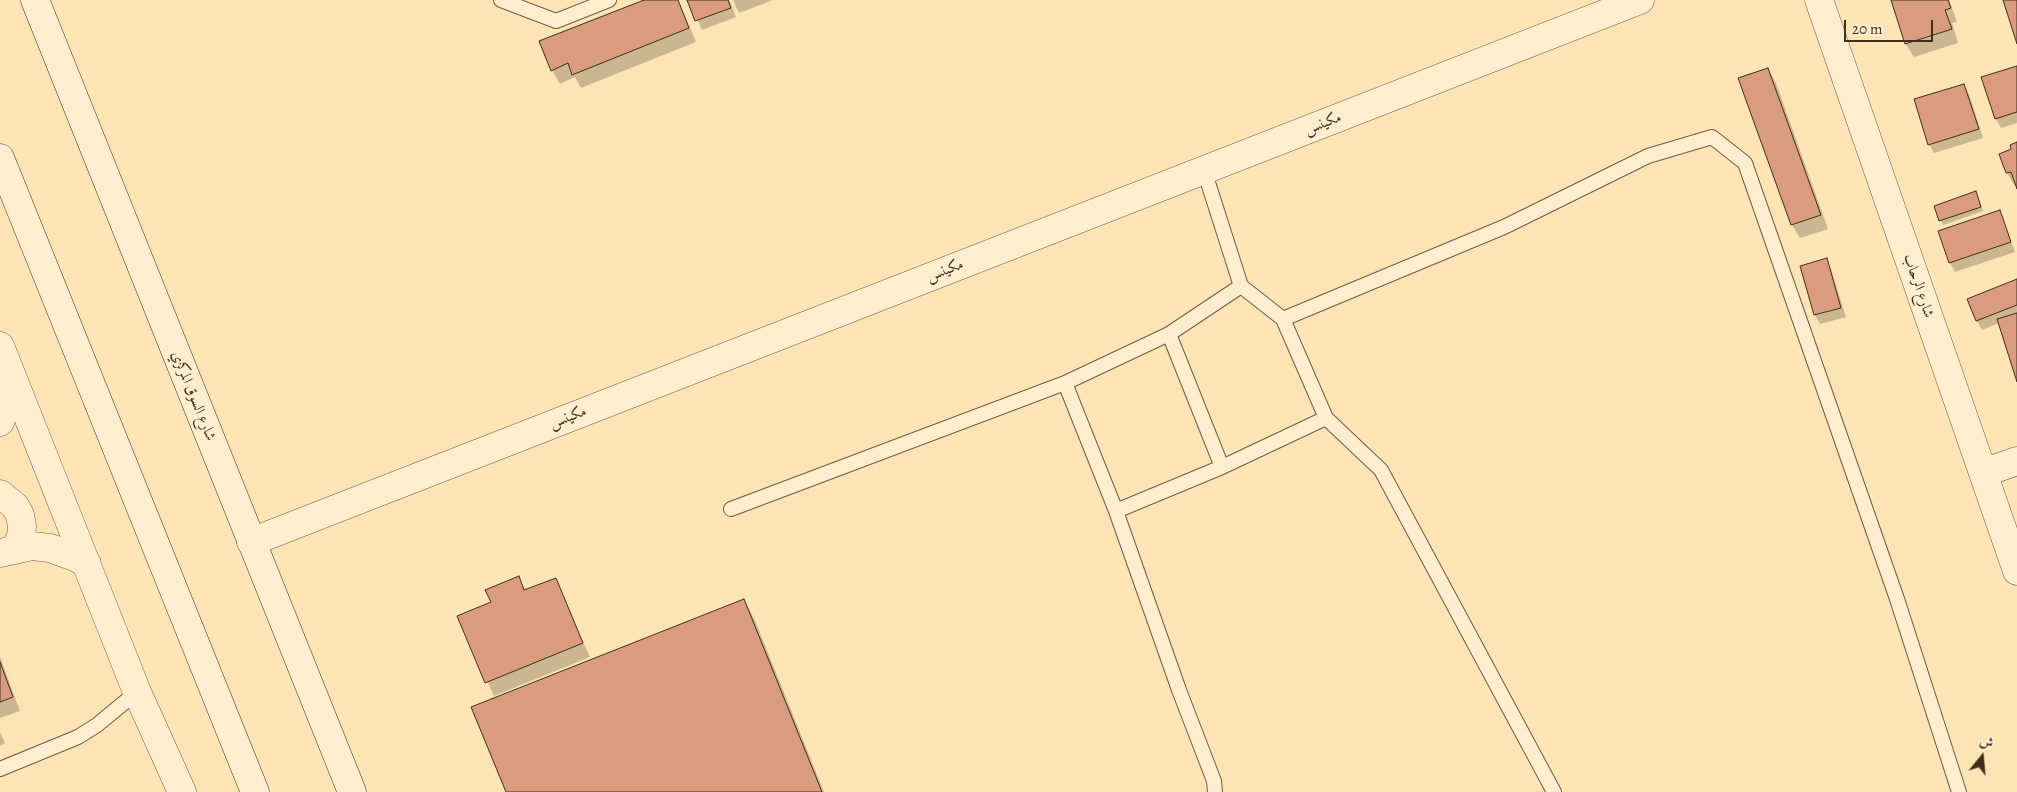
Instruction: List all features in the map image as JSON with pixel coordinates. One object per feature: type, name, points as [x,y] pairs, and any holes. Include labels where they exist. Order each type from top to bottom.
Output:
[{"type":"street","name":"شارع السوق المركزي","points":[[35,0],[352,792]]},
{"type":"street","name":"مكينس","points":[[251,542],[1640,0]]},
{"type":"street","name":"شارع الرحاب","points":[[1819,0],[2017,571]]},
{"type":"street","points":[[0,158],[255,792]]},
{"type":"street","points":[[0,422],[6,404],[4,356]]},
{"type":"street","points":[[4,356],[137,692],[182,792]]},
{"type":"street","points":[[1983,473],[2017,461]]},
{"type":"street","points":[[0,494],[15,506],[20,515],[22,526],[21,537],[8,550]]},
{"type":"street","points":[[8,550],[32,546],[50,548],[69,554],[87,564]]},
{"type":"lane","points":[[501,0],[556,21],[609,0]]},
{"type":"lane","points":[[1283,320],[1504,227],[1648,156],[1712,138],[1745,164],[1894,590],[1959,792]]},
{"type":"lane","points":[[1204,170],[1241,286],[1283,320],[1326,418],[1381,470],[1484,667],[1554,792]]},
{"type":"lane","points":[[731,509],[1066,382],[1168,334],[1241,286]]},
{"type":"lane","points":[[1168,334],[1222,467]]},
{"type":"lane","points":[[1066,382],[1116,511],[1179,690],[1214,781],[1215,792]]},
{"type":"lane","points":[[1116,511],[1222,467],[1326,418]]},
{"type":"lane","points":[[0,768],[78,737],[97,725],[137,692]]},
{"type":"building","points":[[644,0],[678,0],[689,28],[572,75],[568,63],[551,71],[539,41]]},
{"type":"building","points":[[687,0],[728,0],[731,8],[695,21]]},
{"type":"building","points":[[1891,0],[1948,0],[1951,8],[1945,10],[1952,29],[1905,44]]},
{"type":"building","points":[[2003,0],[2017,0],[2017,44]]},
{"type":"building","points":[[2017,66],[2017,112],[1995,119],[1981,77]]},
{"type":"building","points":[[1768,68],[1821,215],[1791,225],[1738,78]]},
{"type":"building","points":[[1964,84],[1979,129],[1928,145],[1914,99]]},
{"type":"building","points":[[2017,142],[2017,189],[2011,172],[2006,173],[1999,154],[2011,149],[2010,145]]},
{"type":"building","points":[[1976,191],[1981,207],[1939,221],[1934,206]]},
{"type":"building","points":[[2000,210],[2011,242],[1949,263],[1938,231]]},
{"type":"building","points":[[1827,258],[1841,308],[1814,315],[1800,266]]},
{"type":"building","points":[[2017,279],[2017,305],[1976,321],[1967,299]]},
{"type":"building","points":[[2017,313],[2017,382],[1997,319]]},
{"type":"building","points":[[519,576],[524,590],[556,578],[583,643],[485,683],[457,616],[491,602],[485,590]]},
{"type":"building","points":[[744,599],[822,792],[506,792],[471,707]]},
{"type":"building","points":[[0,662],[13,697],[0,702]]}]
